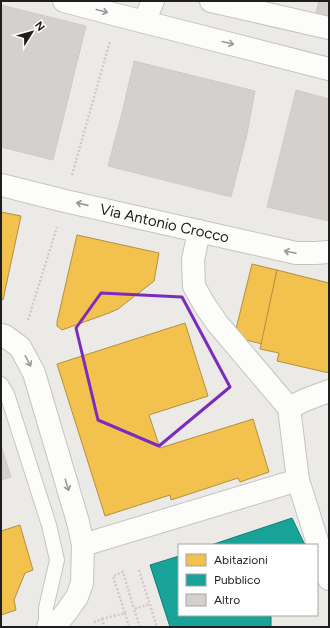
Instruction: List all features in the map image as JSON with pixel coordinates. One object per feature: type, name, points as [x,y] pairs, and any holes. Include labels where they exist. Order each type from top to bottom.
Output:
[{"type":"street","points":[[64,1],[329,68]]},
{"type":"street","points":[[144,22],[153,1]]},
{"type":"street","points":[[211,1],[329,28]]},
{"type":"street","name":"Via Antonio Crocco","points":[[1,185],[65,201],[296,253],[329,252]]},
{"type":"street","points":[[199,231],[193,260],[194,286],[217,323],[289,408],[298,480],[329,579]]},
{"type":"street","points":[[1,334],[20,347],[34,373],[78,522],[83,545],[82,583],[77,597],[60,620],[47,627]]},
{"type":"street","points":[[289,408],[329,391]]},
{"type":"street","points":[[83,545],[298,480]]},
{"type":"lane","points":[[1,384],[7,394],[47,518],[57,560],[46,608],[47,627]]},
{"type":"path","points":[[20,347],[65,201],[117,15]]},
{"type":"path","points":[[139,570],[157,627]]},
{"type":"path","points":[[129,627],[114,576],[124,572],[140,627]]},
{"type":"path","points":[[134,609],[150,604]]},
{"type":"path","points":[[102,619],[125,612]]},
{"type":"highlighted area","points":[[101,293],[182,297],[230,387],[159,446],[98,420],[76,328]]},
{"type":"building: Abitazioni","points":[[1,212],[21,216],[3,300],[1,299]]},
{"type":"building: Abitazioni","points":[[77,235],[159,253],[154,281],[118,309],[62,330],[57,326],[57,322]]},
{"type":"building: Abitazioni","points":[[252,264],[277,270],[262,344],[234,337]]},
{"type":"building: Abitazioni","points":[[277,270],[329,283],[329,373],[277,361],[279,353],[260,349]]},
{"type":"building: Abitazioni","points":[[185,323],[208,396],[149,415],[160,448],[253,419],[269,472],[240,482],[238,478],[171,500],[170,495],[105,516],[57,364]]},
{"type":"building: Abitazioni","points":[[20,525],[33,570],[25,573],[14,600],[16,610],[1,615],[1,531]]},
{"type":"building: Pubblico","points":[[292,518],[305,544],[214,544]]},
{"type":"building: Pubblico","points":[[178,556],[178,616],[271,616],[271,627],[170,627],[150,565]]},
{"type":"building: Altro","points":[[319,1],[329,1],[329,20],[315,17]]},
{"type":"building: Altro","points":[[1,5],[86,26],[53,160],[1,147]]},
{"type":"building: Altro","points":[[134,61],[255,91],[246,139],[231,197],[108,166]]},
{"type":"building: Altro","points":[[296,90],[329,99],[329,221],[267,207]]},
{"type":"building: Altro","points":[[1,445],[11,477],[1,480]]}]
